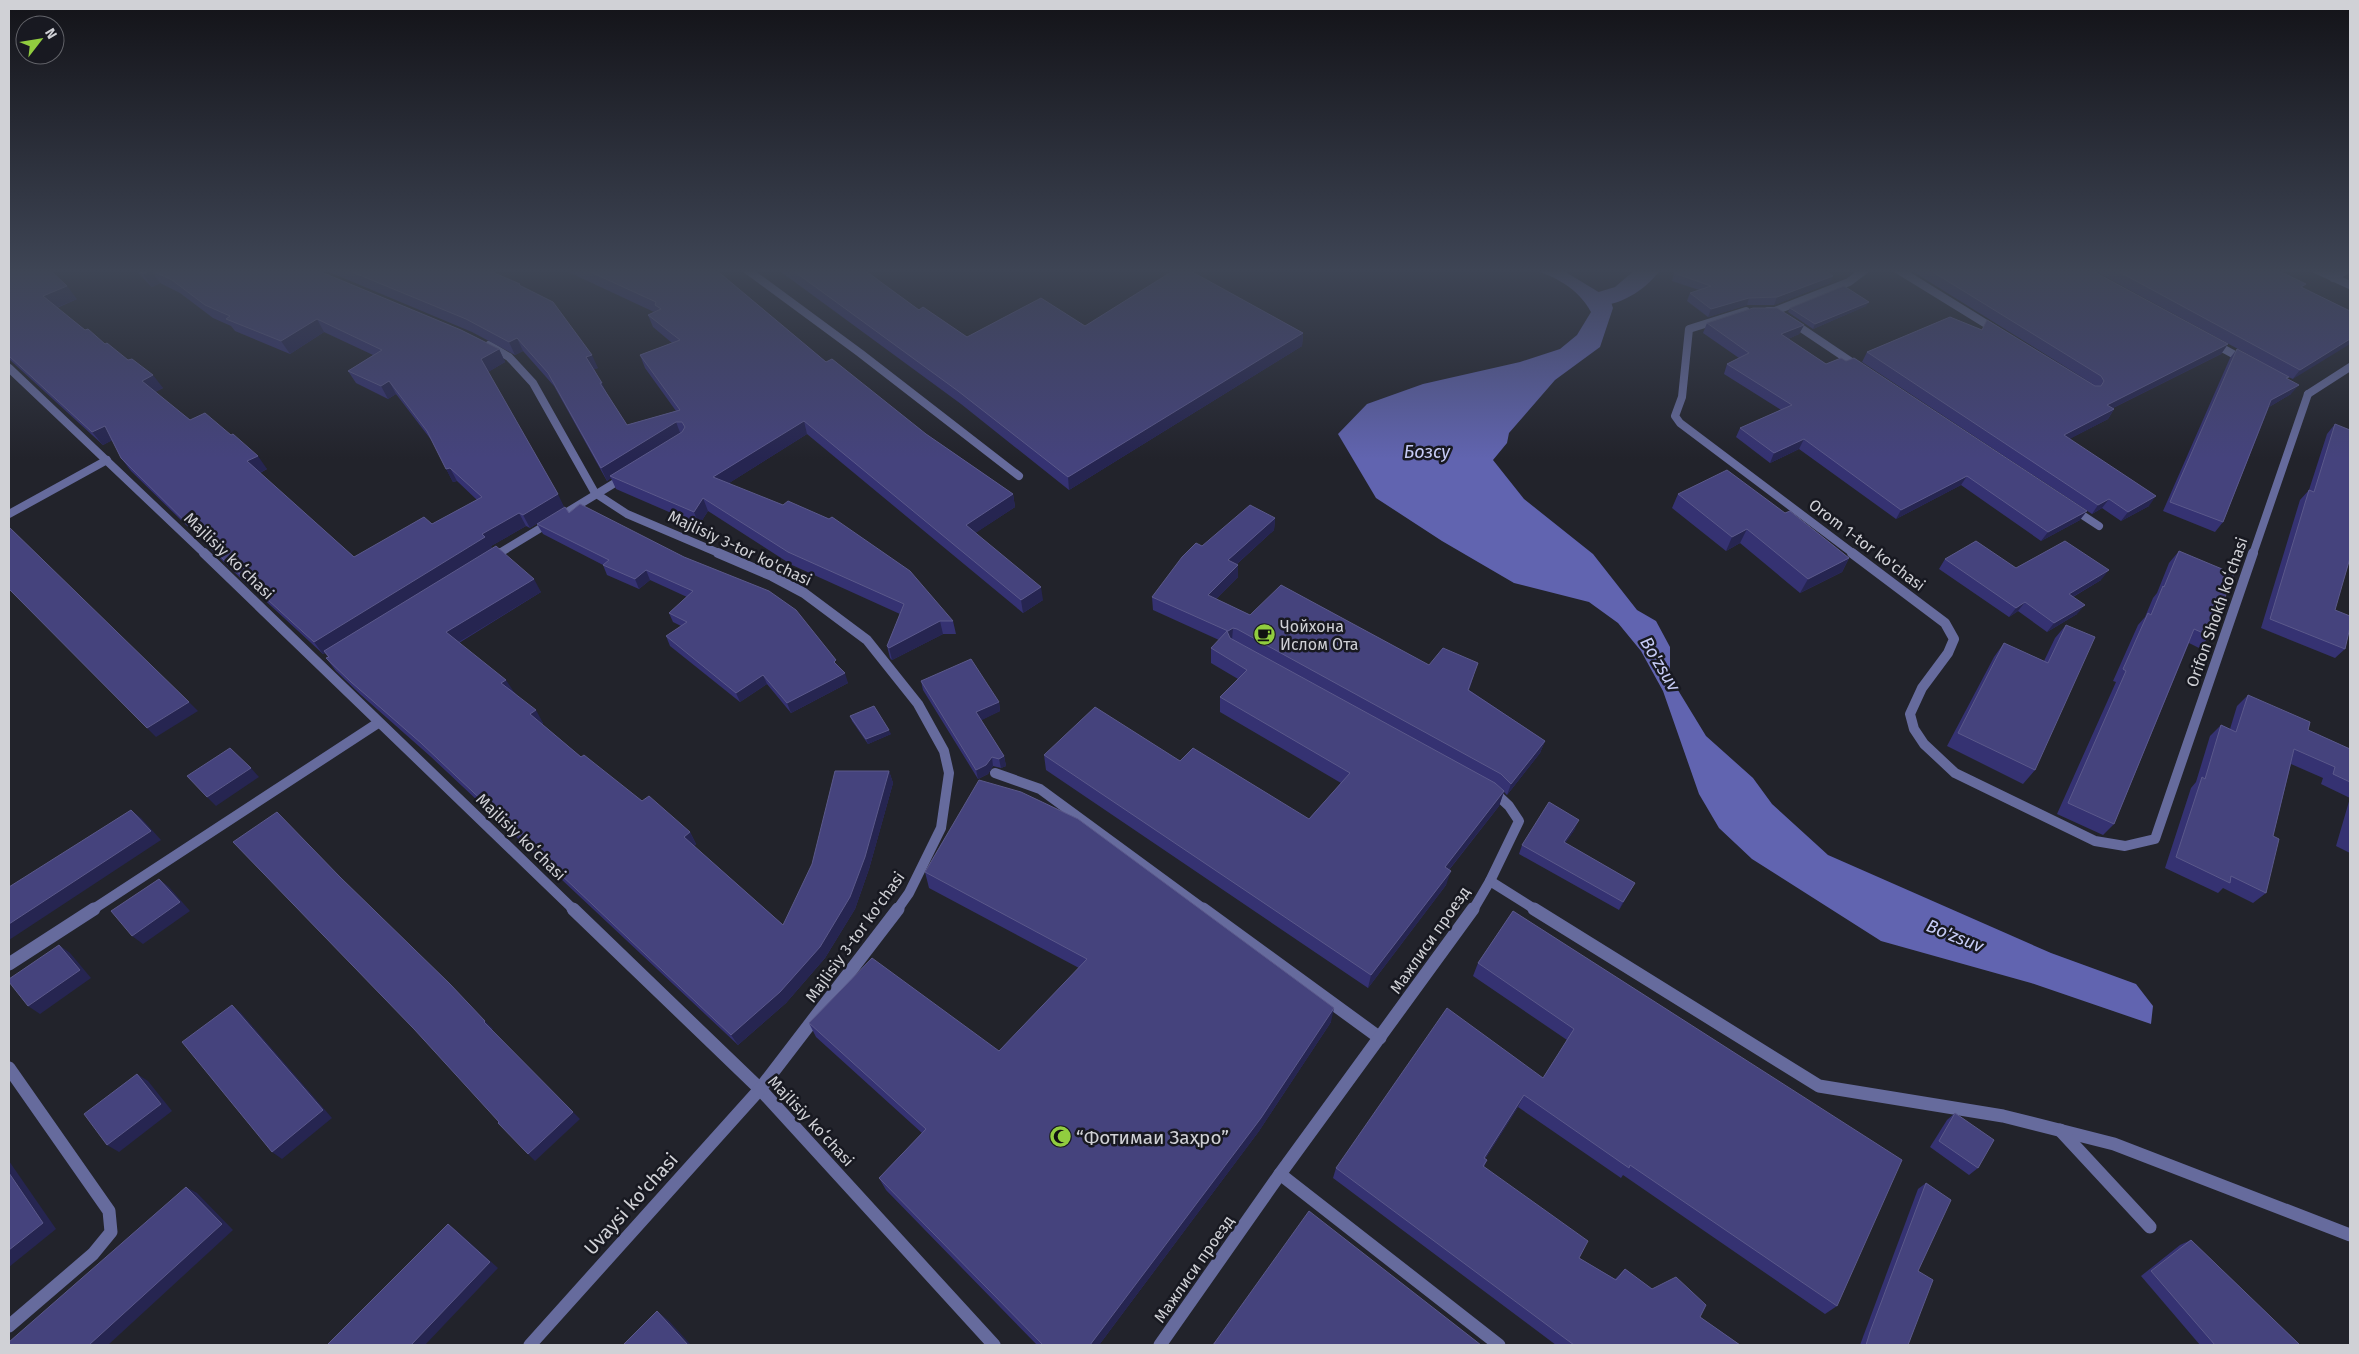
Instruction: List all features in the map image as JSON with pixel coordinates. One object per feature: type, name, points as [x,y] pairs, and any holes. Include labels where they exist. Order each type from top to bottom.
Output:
[{"type":"street","points":[[830,332],[1019,476]]},
{"type":"street","name":"Orom 1-tor ko'chasi","points":[[1689,332],[1682,397],[1675,416],[1680,423],[1945,623],[1954,639],[1935,673],[1922,688],[1910,714],[1914,729],[1924,744],[1955,773],[2095,841],[2114,847],[2134,846],[2155,840]]},
{"type":"street","points":[[1807,332],[1866,372]]},
{"type":"street","points":[[1999,332],[2007,337]]},
{"type":"street","points":[[2206,339],[2248,362]]},
{"type":"street","name":"Majlisiy 3-tor ko'chasi","points":[[477,340],[509,357],[533,383],[595,493],[627,514],[772,576],[804,593],[833,612],[867,640],[918,704],[944,752],[949,773],[947,798],[941,828],[909,893],[760,1089]]},
{"type":"street","name":"Orifon Shokh koʻchasi","points":[[2155,840],[2304,392],[2350,367]]},
{"type":"street","name":"Majlisiy koʻchasi","points":[[9,368],[323,663],[378,723],[760,1089],[994,1345]]},
{"type":"street","points":[[9,514],[107,460]]},
{"type":"street","points":[[478,566],[595,493],[628,475]]},
{"type":"street","points":[[2065,504],[2099,526]]},
{"type":"street","points":[[9,964],[378,723]]},
{"type":"street","points":[[995,773],[1040,789],[1380,1038]]},
{"type":"street","name":"Мажлиси проезд","points":[[1160,1345],[1280,1174],[1472,911],[1490,881],[1519,821],[1510,806],[1494,792],[1477,782]]},
{"type":"street","points":[[1490,881],[1820,1086],[2003,1116],[2114,1144],[2350,1234]]},
{"type":"street","points":[[9,1068],[109,1211],[111,1232],[93,1254],[9,1326]]},
{"type":"street","name":"Uvaysi ko'chasi","points":[[530,1345],[760,1089]]},
{"type":"street","points":[[2059,1129],[2150,1227]]},
{"type":"street","points":[[1280,1174],[1499,1345]]},
{"type":"water","name":"Бозсу","points":[[1579,332],[1605,332],[1600,347],[1555,380],[1509,433],[1507,443],[1493,460],[1524,499],[1593,554],[1637,610],[1656,621],[1670,647],[1670,677],[1706,736],[1753,778],[1772,804],[1828,855],[2051,953],[2136,984],[2153,1006],[2151,1024],[2031,983],[1881,941],[1752,859],[1719,828],[1699,794],[1663,691],[1641,651],[1618,623],[1589,602],[1514,583],[1442,541],[1376,498],[1338,434],[1367,404],[1423,384],[1520,362],[1560,349]]},
{"type":"building","points":[[9,332],[92,332],[105,344],[107,343],[128,360],[132,359],[153,375],[142,381],[190,420],[205,413],[231,435],[233,434],[258,456],[247,461],[354,557],[424,517],[432,524],[482,497],[450,468],[446,469],[427,431],[389,381],[381,386],[348,371],[382,350],[345,332],[465,332],[499,349],[481,359],[558,494],[523,515],[519,513],[482,534],[485,537],[314,642],[222,558],[121,458],[105,426],[92,432],[9,356]]},
{"type":"building","points":[[259,332],[295,332],[281,341]]},
{"type":"building","points":[[491,332],[575,332],[592,355],[586,357],[627,425],[680,410],[640,355],[680,340],[670,332],[790,332],[826,362],[832,359],[926,434],[1013,494],[966,525],[1041,587],[1021,600],[804,421],[713,477],[783,505],[788,501],[829,519],[832,517],[910,571],[953,621],[940,621],[889,648],[887,646],[904,604],[788,552],[703,498],[694,512],[610,476],[682,432],[685,427],[682,422],[676,422],[601,468],[548,373],[517,338],[509,342]]},
{"type":"building","points":[[877,332],[960,332],[967,337],[976,332],[1303,333],[1068,477],[958,391]]},
{"type":"building","points":[[1720,332],[1786,332],[1781,334],[1826,364],[1841,358],[1846,361],[1854,358],[2087,511],[2048,532],[1967,476],[1901,510],[1804,439],[1774,453],[1740,428],[1792,405],[1727,364],[1749,353]]},
{"type":"building","points":[[1914,332],[2007,332],[2095,386],[2101,386],[2104,381],[2101,376],[2030,332],[2206,332],[2228,344],[2107,405],[2114,409],[2064,435],[2156,496],[2128,512],[2109,499],[2098,505],[1867,352]]},
{"type":"building","points":[[2230,332],[2350,332],[2350,339],[2300,370]]},
{"type":"building","points":[[2237,349],[2289,377],[2286,378],[2299,385],[2271,400],[2223,522],[2170,502]]},
{"type":"building","points":[[2335,424],[2350,430],[2350,558],[2335,610],[2350,616],[2350,627],[2345,649],[2270,619],[2309,490],[2314,492]]},
{"type":"building","points":[[1727,470],[1785,513],[1790,511],[1849,558],[1808,579],[1747,529],[1732,537],[1678,494]]},
{"type":"building","points":[[580,504],[684,557],[769,591],[796,610],[836,660],[834,662],[845,673],[787,703],[763,675],[736,693],[666,636],[687,622],[669,613],[693,591],[646,570],[635,579],[603,565],[609,560],[537,524],[565,507],[569,513]]},
{"type":"building","points":[[1250,505],[1275,518],[1228,560],[1238,565],[1208,595],[1250,615],[1281,585],[1429,665],[1443,648],[1478,663],[1468,690],[1545,741],[1511,784],[1501,774],[1237,629],[1233,628],[1228,631],[1152,597],[1182,557],[1196,543],[1202,546]]},
{"type":"building","points":[[9,527],[189,702],[147,728],[9,589]]},
{"type":"building","points":[[1976,541],[2016,568],[2065,541],[2109,570],[2069,594],[2085,605],[2054,623],[2025,602],[2016,608],[1945,559]]},
{"type":"building","points":[[496,546],[534,579],[446,632],[506,680],[501,683],[536,710],[530,714],[581,757],[584,755],[642,801],[649,796],[690,832],[684,837],[783,925],[812,864],[835,771],[889,771],[865,857],[850,897],[820,947],[780,992],[731,1035],[421,743],[326,658],[329,657],[324,651]]},
{"type":"building","points":[[2179,551],[2234,574],[2210,636],[2194,629],[2114,824],[2068,803],[2126,671],[2123,669],[2148,613],[2151,615]]},
{"type":"building","points":[[2066,625],[2095,637],[2035,770],[1958,733],[2004,643],[2048,663]]},
{"type":"building","points":[[1227,631],[1230,638],[1495,783],[1504,791],[1445,867],[1451,871],[1371,975],[1044,755],[1095,707],[1180,761],[1193,748],[1309,819],[1350,773],[1220,697],[1247,670],[1211,648]]},
{"type":"building","points":[[971,659],[999,702],[976,712],[1004,756],[999,759],[992,757],[986,765],[976,770],[921,681]]},
{"type":"building","points":[[2248,695],[2310,722],[2308,730],[2350,749],[2350,782],[2333,774],[2335,767],[2294,749],[2273,836],[2279,839],[2266,893],[2231,876],[2230,883],[2176,857],[2202,777],[2205,779],[2221,725],[2236,732]]},
{"type":"building","points":[[874,706],[889,730],[866,739],[850,716]]},
{"type":"building","points":[[230,748],[251,768],[207,797],[187,776]]},
{"type":"building","points":[[979,780],[1021,792],[1078,819],[1334,1008],[1261,1118],[1090,1345],[1043,1345],[879,1178],[926,1129],[809,1023],[872,958],[999,1051],[1087,959],[925,872]]},
{"type":"building","points":[[1549,802],[1579,820],[1564,842],[1635,883],[1623,902],[1522,845]]},
{"type":"building","points":[[131,810],[151,831],[9,924],[9,887]]},
{"type":"building","points":[[277,812],[340,877],[450,984],[484,1022],[573,1112],[528,1154],[414,1029],[233,842]]},
{"type":"building","points":[[159,879],[180,902],[132,936],[111,911]]},
{"type":"building","points":[[1513,911],[1902,1160],[1837,1306],[1630,1165],[1629,1168],[1524,1095],[1484,1158],[1487,1160],[1483,1166],[1588,1241],[1579,1258],[1616,1280],[1625,1269],[1652,1289],[1676,1277],[1706,1305],[1700,1317],[1740,1345],[1574,1345],[1336,1168],[1447,1008],[1543,1078],[1574,1029],[1478,963]]},
{"type":"building","points":[[59,945],[80,970],[28,1006],[9,982],[9,979]]},
{"type":"building","points":[[232,1005],[323,1110],[272,1152],[182,1042]]},
{"type":"building","points":[[137,1074],[161,1104],[107,1145],[84,1114]]},
{"type":"building","points":[[1955,1113],[1994,1140],[1978,1168],[1939,1141]]},
{"type":"building","points":[[9,1173],[43,1223],[9,1250]]},
{"type":"building","points":[[1926,1183],[1951,1200],[1918,1271],[1933,1280],[1908,1345],[1866,1345],[1870,1332]]},
{"type":"building","points":[[186,1187],[222,1224],[89,1345],[9,1345],[9,1342]]},
{"type":"building","points":[[1309,1211],[1481,1345],[1213,1345]]},
{"type":"building","points":[[448,1224],[490,1262],[411,1345],[327,1345]]},
{"type":"building","points":[[2191,1240],[2300,1345],[2215,1345],[2151,1271]]},
{"type":"building","points":[[657,1311],[688,1345],[623,1345]]},
{"type":"place","name":"Чойхона Ислом Ота","points":[[1264,635]]},
{"type":"place","name":"“Фотимаи Заҳро”","points":[[1060,1137]]},
{"type":"water label","name":"Bo'zsuv","points":[[1660,664]]},
{"type":"water label","name":"Bo'zsuv","points":[[1955,936]]}]
